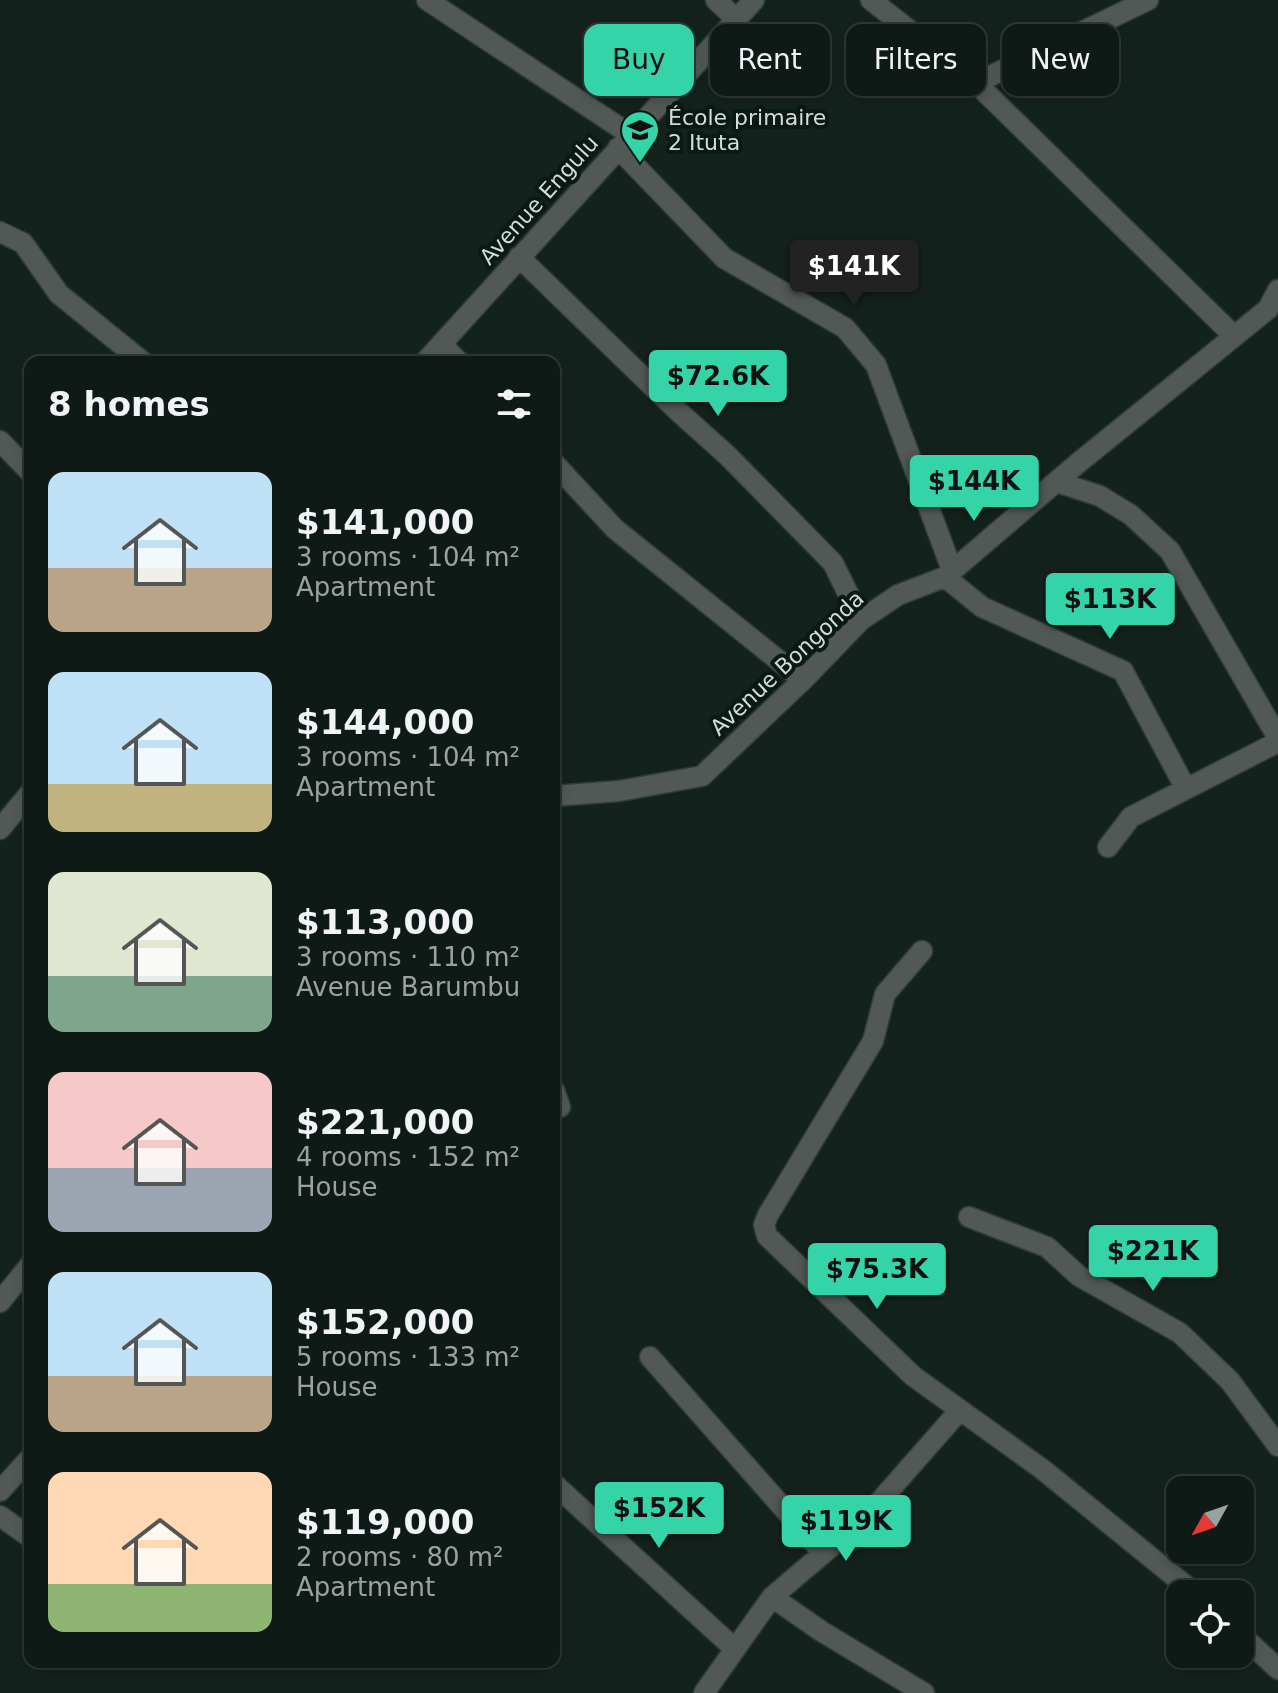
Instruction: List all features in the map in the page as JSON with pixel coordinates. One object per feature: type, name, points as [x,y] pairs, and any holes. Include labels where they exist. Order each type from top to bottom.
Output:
[{"type":"street","points":[[427,0],[624,142],[724,258],[845,328],[876,365],[949,574],[982,607],[1123,671],[1186,789]]},
{"type":"street","points":[[716,0],[737,20]]},
{"type":"street","name":"Avenue Engulu","points":[[430,356],[754,0]]},
{"type":"street","points":[[871,0],[901,24]]},
{"type":"street","points":[[986,78],[1148,0]]},
{"type":"street","points":[[986,93],[1234,336]]},
{"type":"street","points":[[0,232],[23,243],[59,294],[136,356]]},
{"type":"street","points":[[519,257],[728,456],[833,563],[861,620]]},
{"type":"street","name":"Avenue Bongonda","points":[[560,796],[619,791],[702,776],[861,620],[898,595],[949,574],[1268,309],[1278,290]]},
{"type":"street","points":[[441,344],[453,356]]},
{"type":"street","points":[[0,441],[24,466]]},
{"type":"street","points":[[560,473],[615,529],[803,680]]},
{"type":"street","points":[[1057,482],[1110,502],[1131,515],[1170,551],[1278,740],[1131,817],[1108,847]]},
{"type":"street","points":[[0,829],[24,800]]},
{"type":"street","points":[[922,951],[885,994],[873,1041],[764,1225],[767,1236],[913,1376],[1042,1469],[1179,1580]]},
{"type":"street","points":[[969,1217],[1047,1247],[1079,1276],[1180,1333],[1230,1381],[1278,1446]]},
{"type":"street","points":[[0,1302],[24,1272]]},
{"type":"street","points":[[650,1357],[823,1553]]},
{"type":"street","points":[[704,1693],[772,1597],[866,1517],[960,1410]]},
{"type":"street","points":[[0,1491],[24,1465]]},
{"type":"street","points":[[560,1489],[735,1649]]},
{"type":"street","points":[[0,1516],[24,1533]]},
{"type":"street","points":[[772,1597],[821,1631],[924,1693]]},
{"type":"street","points":[[1254,1647],[1278,1669]]},
{"type":"place","name":"École primaire 2 Ituta","points":[[640,164]]}]
